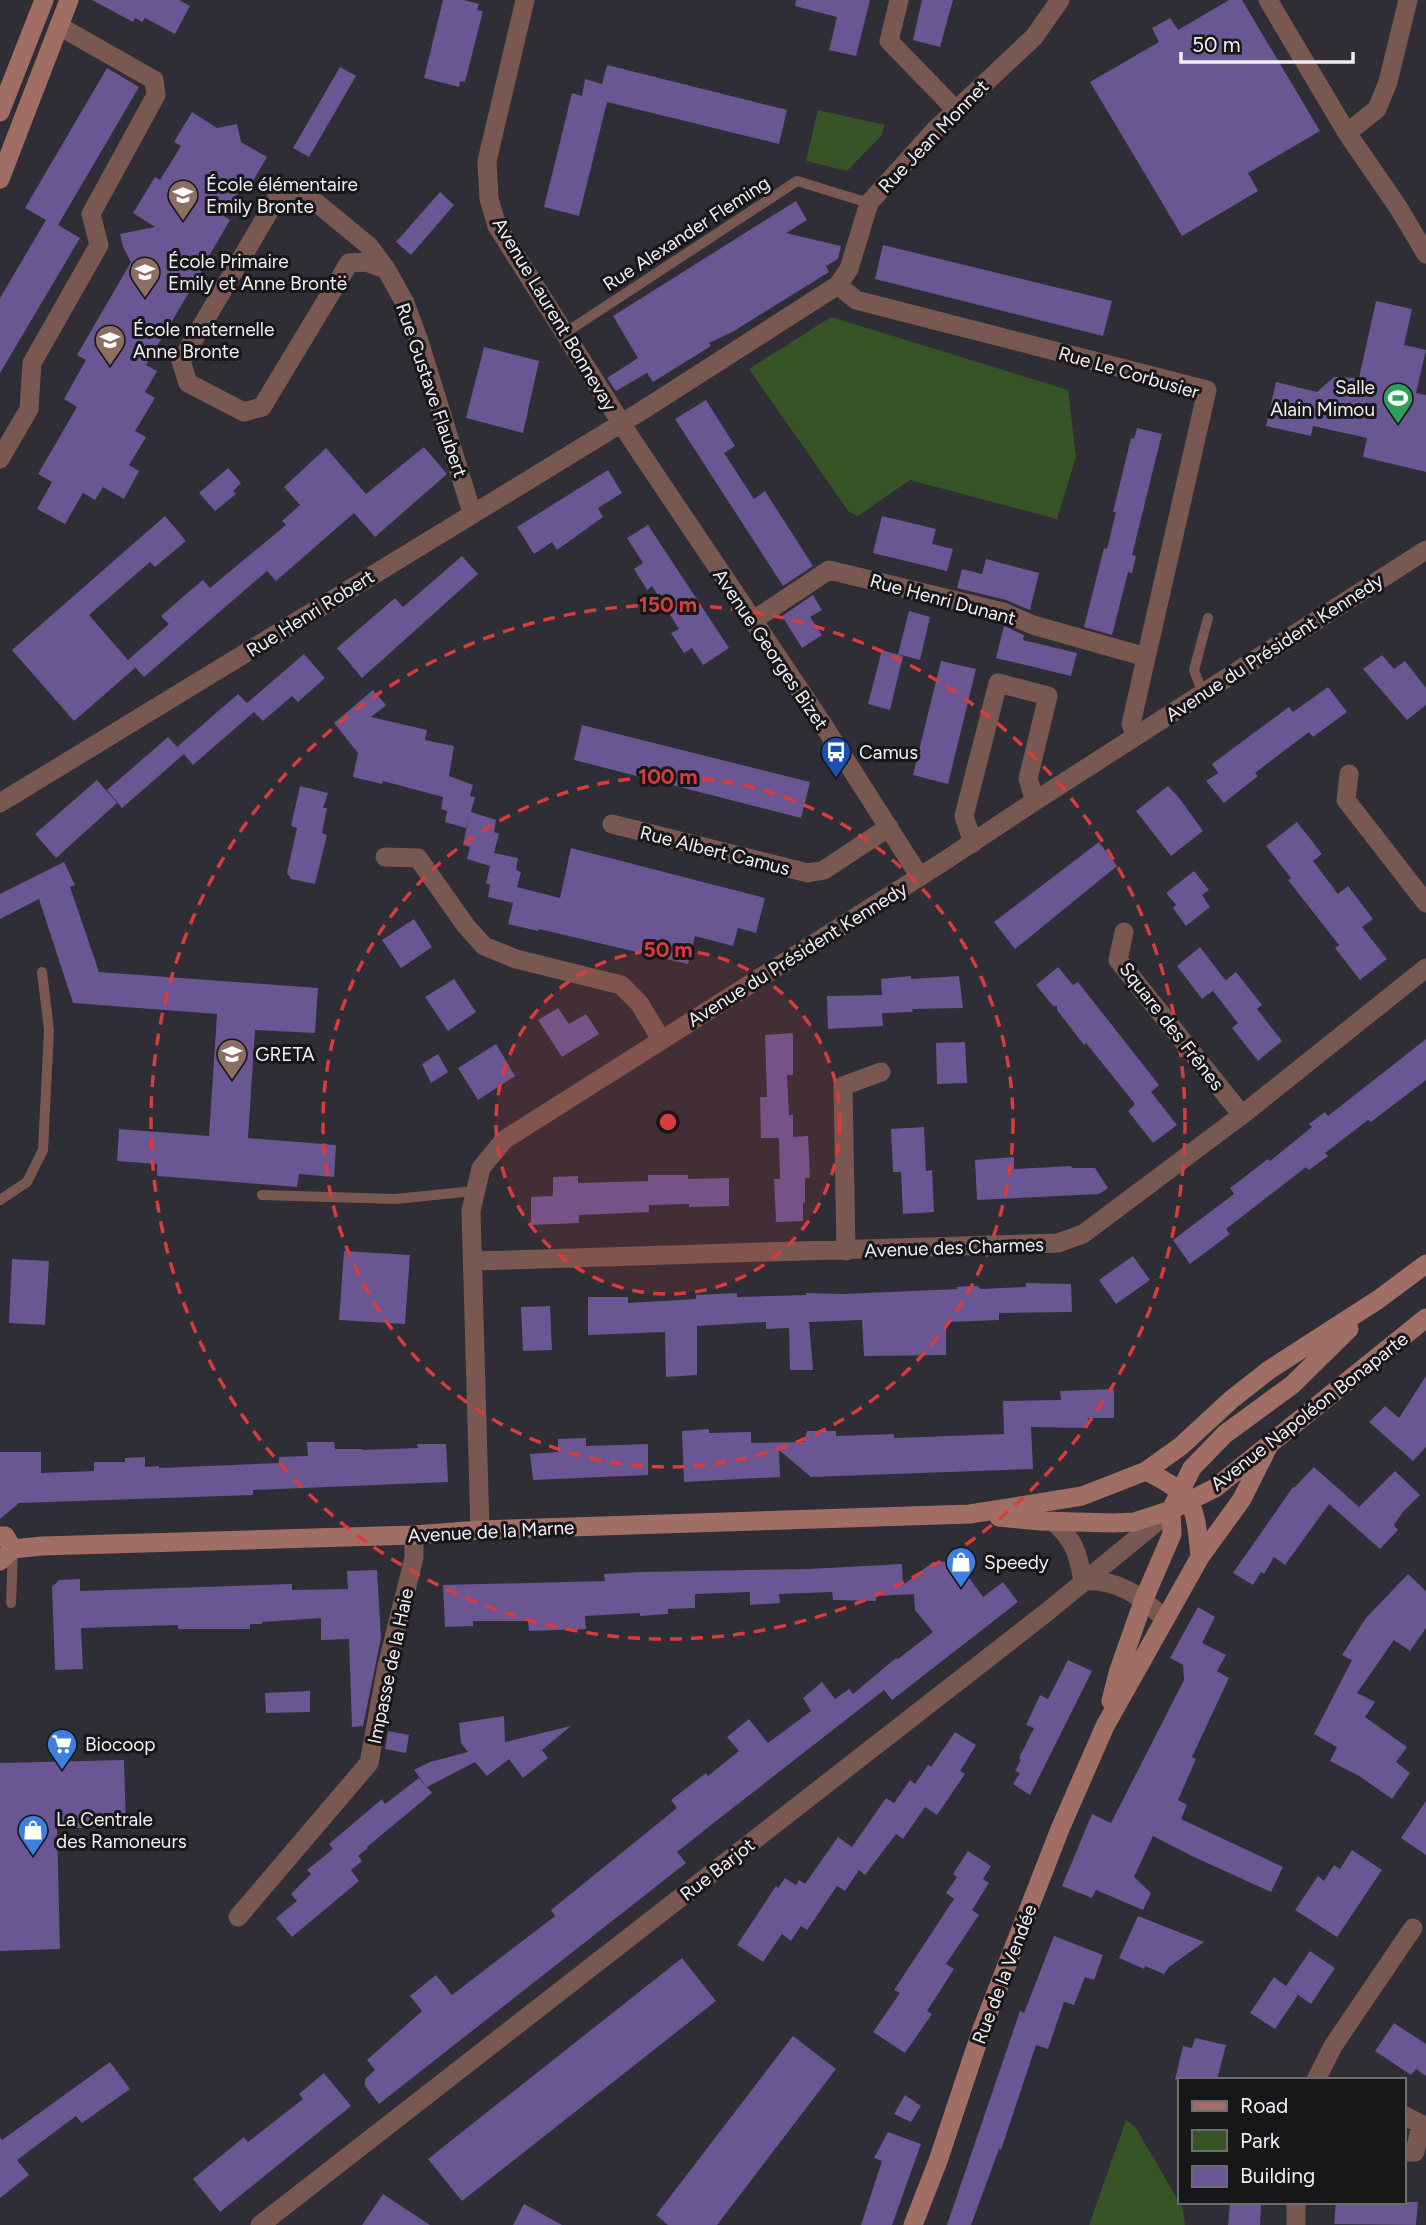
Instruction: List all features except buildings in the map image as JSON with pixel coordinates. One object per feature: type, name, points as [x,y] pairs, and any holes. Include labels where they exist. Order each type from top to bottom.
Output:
[{"type":"main road","points":[[2,104],[44,0]]},
{"type":"main road","points":[[0,178],[69,0]]},
{"type":"main road","name":"Avenue Napoléon Bonaparte","points":[[1146,1471],[1181,1446],[1231,1399],[1269,1370],[1379,1299],[1426,1264]]},
{"type":"main road","name":"Avenue Napoléon Bonaparte","points":[[1180,1501],[1192,1468],[1203,1454],[1292,1385],[1379,1299]]},
{"type":"main road","name":"Avenue Napoléon Bonaparte","points":[[1180,1501],[1215,1488],[1426,1318]]},
{"type":"main road","name":"Rue de la Vendée","points":[[913,2225],[938,2161],[982,2029],[1060,1829],[1105,1726],[1200,1558],[1237,1507],[1268,1447]]},
{"type":"main road","points":[[1146,1471],[1196,1517],[1200,1558]]},
{"type":"main road","name":"Avenue de la Marne","points":[[970,1514],[1082,1496],[1146,1471]]},
{"type":"main road","name":"Avenue de la Marne","points":[[4,1548],[970,1514],[1053,1521],[1134,1522],[1180,1501]]},
{"type":"main road","name":"Rue de la Vendée","points":[[1105,1726],[1118,1673],[1144,1600],[1172,1534],[1180,1501]]},
{"type":"street","name":"Avenue Laurent Bonnevay","points":[[525,0],[487,161],[489,200],[497,226],[621,422]]},
{"type":"street","points":[[899,0],[889,41],[956,110]]},
{"type":"street","name":"Rue Jean Monnet","points":[[838,285],[849,269],[869,203],[934,130],[1034,37],[1060,0]]},
{"type":"street","points":[[1268,0],[1347,133],[1398,207],[1426,254]]},
{"type":"street","points":[[1347,133],[1377,108],[1388,82],[1408,0]]},
{"type":"street","points":[[0,459],[29,409],[32,363],[99,245],[91,214],[156,95],[154,80],[59,26]]},
{"type":"street","name":"Rue Gustave Flaubert","points":[[386,269],[366,262],[349,263],[262,407],[244,412],[188,383],[181,361],[281,191],[301,190],[369,246],[386,269],[405,303],[472,513]]},
{"type":"street","points":[[621,422],[838,285]]},
{"type":"street","name":"Rue Le Corbusier","points":[[838,285],[856,300],[1207,390],[1131,724],[1136,735]]},
{"type":"street","name":"Rue Henri Robert","points":[[0,803],[621,422]]},
{"type":"street","name":"Avenue Georges Bizet","points":[[621,422],[822,723],[920,877]]},
{"type":"street","name":"Avenue du Président Kennedy","points":[[480,1530],[471,1211],[481,1168],[504,1140],[920,877],[1035,800],[1426,550]]},
{"type":"street","name":"Rue Henri Dunant","points":[[752,621],[830,570],[1003,612],[1033,625],[1146,657]]},
{"type":"street","points":[[973,843],[964,816],[998,683],[1048,696],[1028,779],[1035,800]]},
{"type":"street","points":[[1349,774],[1346,800],[1426,903]]},
{"type":"street","name":"Rue Albert Camus","points":[[612,824],[808,873],[824,870],[889,827]]},
{"type":"street","points":[[385,857],[418,858],[466,926],[484,946],[516,959],[621,985],[639,1003],[661,1039]]},
{"type":"street","name":"Square des Frênes","points":[[1124,932],[1118,960],[1242,1115]]},
{"type":"street","name":"Avenue des Charmes","points":[[474,1261],[1058,1243],[1083,1234],[1242,1115],[1426,968]]},
{"type":"street","points":[[845,1251],[843,1086],[881,1072]]},
{"type":"street","name":"Rue Barjot","points":[[260,2225],[1047,1612],[1180,1501]]},
{"type":"street","points":[[1053,1521],[1075,1546],[1083,1581],[1100,1580],[1113,1583],[1144,1600],[1165,1619]]},
{"type":"street","name":"Impasse de la Haie","points":[[238,1917],[369,1763],[387,1666],[414,1558],[414,1535]]},
{"type":"street","points":[[1317,2078],[1333,2046],[1413,1928]]},
{"type":"street","points":[[1405,2116],[1421,2124],[1415,2152],[1405,2152]]},
{"type":"street","points":[[1296,2204],[1296,2225]]},
{"type":"lane","name":"Rue Alexander Fleming","points":[[565,333],[796,181],[869,203]]},
{"type":"lane","points":[[1203,694],[1194,670],[1208,618]]},
{"type":"lane","points":[[0,1200],[27,1182],[43,1150],[49,1030],[43,972]]},
{"type":"lane","points":[[262,1195],[395,1199],[474,1191]]},
{"type":"lane","points":[[4,1548],[11,1603]]},
{"type":"green space","points":[[818,110],[885,125],[881,136],[847,171],[806,161]]},
{"type":"green space","points":[[831,317],[1068,390],[1076,457],[1057,519],[910,480],[858,516],[849,512],[749,369]]},
{"type":"green space","points":[[1126,2120],[1136,2128],[1183,2209],[1185,2225],[1089,2225]]},
{"type":"place","name":"École élémentaire Emily Bronte","points":[[183,222]]},
{"type":"place","name":"École Primaire Emily et Anne Brontë","points":[[145,299]]},
{"type":"place","name":"École maternelle Anne Bronte","points":[[110,367]]},
{"type":"place","name":"Salle Alain Mimou","points":[[1398,425]]},
{"type":"place","name":"Camus","points":[[836,779]]},
{"type":"place","name":"GRETA","points":[[232,1081]]},
{"type":"place","name":"Speedy","points":[[961,1589]]},
{"type":"place","name":"Biocoop","points":[[62,1771]]},
{"type":"place","name":"La Centrale des Ramoneurs","points":[[33,1857]]}]
